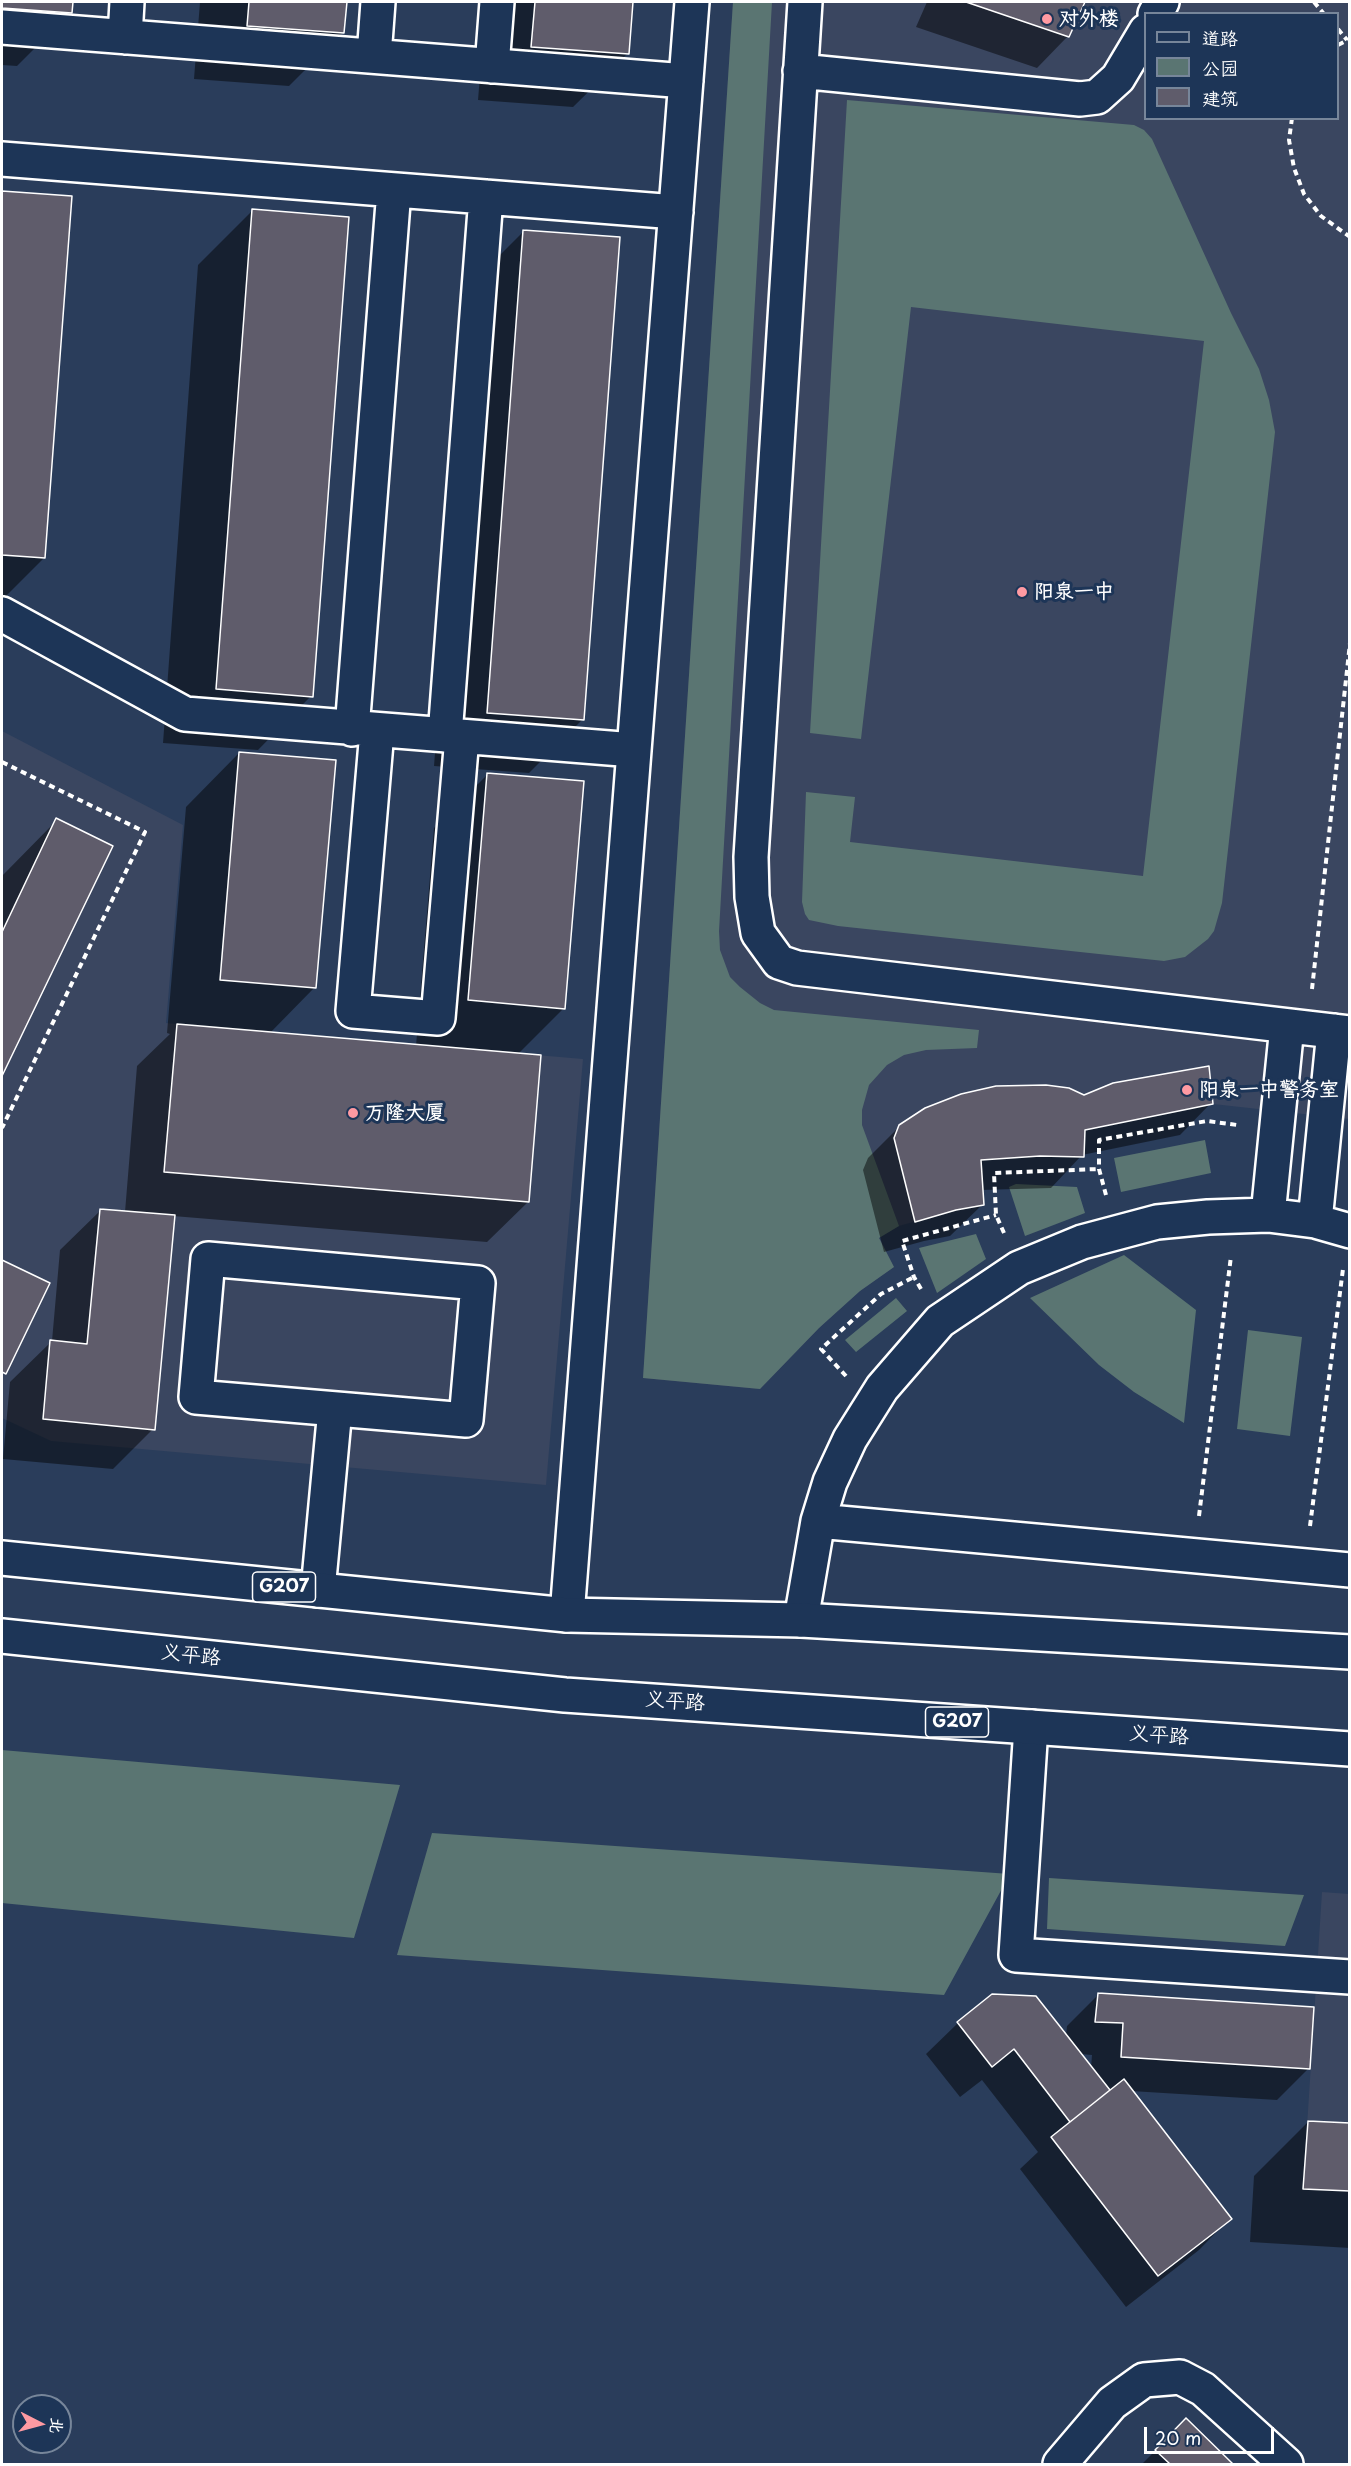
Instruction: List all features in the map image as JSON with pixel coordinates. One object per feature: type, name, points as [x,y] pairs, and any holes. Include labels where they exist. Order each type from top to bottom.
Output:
[{"type":"main road","points":[[125,37],[127,2]]},
{"type":"main road","points":[[374,56],[378,2]]},
{"type":"main road","points":[[492,66],[497,2]]},
{"type":"main road","points":[[567,1615],[692,2]]},
{"type":"main road","points":[[804,2],[751,857],[752,897],[758,933],[778,962],[797,968],[1320,1029]]},
{"type":"main road","points":[[2,27],[686,81]]},
{"type":"main road","points":[[800,71],[1080,99],[1096,97],[1118,78],[1144,34]]},
{"type":"main road","points":[[2,159],[676,212]]},
{"type":"main road","points":[[394,190],[365,730],[353,1011],[438,1018],[486,197]]},
{"type":"main road","points":[[2,614],[185,714],[634,750]]},
{"type":"main road","points":[[1268,1215],[1276,1129],[1320,1029]]},
{"type":"main road","points":[[1315,1221],[1320,1029]]},
{"type":"main road","points":[[801,1620],[818,1521],[830,1482],[850,1439],[882,1388],[940,1321],[1019,1268],[1082,1242],[1157,1222],[1268,1215],[1315,1221],[1349,1231]]},
{"type":"main road","points":[[208,1259],[478,1283],[466,1420],[335,1409],[196,1397],[208,1259]]},
{"type":"main road","points":[[318,1590],[335,1409]]},
{"type":"main road","points":[[818,1521],[1350,1570]]},
{"type":"main road","name":"G207","points":[[2,1558],[567,1615],[801,1620],[1350,1653]]},
{"type":"main road","name":"义平路","points":[[2,1636],[565,1695],[1350,1749]]},
{"type":"main road","points":[[1031,1727],[1016,1955],[1350,1977]]},
{"type":"main road","points":[[1060,2464],[1112,2403],[1144,2380],[1180,2377],[1203,2389],[1286,2464]]},
{"type":"path","points":[[1292,120],[1289,140],[1294,168],[1304,194],[1321,216],[1350,237]]},
{"type":"path","points":[[1320,1029],[1350,644]]},
{"type":"path","points":[[2,762],[145,832],[2,1128]]},
{"type":"path","points":[[1115,1234],[1099,1169],[1099,1140],[1207,1121],[1276,1129]]},
{"type":"path","points":[[1019,1268],[996,1215],[994,1173],[1099,1169]]},
{"type":"path","points":[[940,1321],[914,1277],[902,1241],[996,1215]]},
{"type":"path","points":[[1194,1556],[1236,1216]]},
{"type":"path","points":[[1305,1565],[1349,1231]]},
{"type":"path","points":[[872,1404],[820,1349],[881,1294],[914,1277]]},
{"type":"shaded area","name":"阳泉一中","points":[[733,2],[1349,2],[1349,1119],[1213,1104],[1085,1130],[1084,1157],[1040,1156],[982,1160],[984,1205],[956,1210],[899,1226],[879,1237],[894,1267],[860,1291],[819,1328],[760,1389],[643,1378]]},
{"type":"shaded area","points":[[2,731],[183,825],[166,1023],[583,1059],[546,1485],[51,1441],[2,1418]]},
{"type":"shaded area","points":[[1322,1892],[1349,1894],[1349,2191],[1303,2189]]},
{"type":"green space","points":[[733,2],[772,2],[719,931],[720,950],[730,977],[760,1003],[774,1010],[979,1030],[977,1048],[926,1050],[904,1055],[887,1065],[869,1085],[862,1110],[862,1125],[899,1226],[879,1238],[894,1267],[860,1291],[819,1328],[760,1389],[643,1378]]},
{"type":"green space","points":[[847,100],[1134,125],[1144,130],[1152,139],[1259,369],[1269,400],[1275,432],[1222,903],[1214,931],[1208,939],[1185,957],[1164,961],[838,926],[809,920],[805,914],[802,902],[806,792],[855,797],[850,842],[1143,876],[1204,341],[911,307],[861,739],[810,733]]},
{"type":"green space","points":[[1205,1140],[1211,1173],[1121,1192],[1114,1158]]},
{"type":"green space","points":[[1016,1184],[1077,1187],[1085,1213],[1025,1236],[1009,1187]]},
{"type":"green space","points":[[976,1234],[986,1259],[937,1293],[919,1248]]},
{"type":"green space","points":[[1124,1255],[1196,1310],[1184,1423],[1134,1392],[1099,1365],[1030,1298]]},
{"type":"green space","points":[[896,1298],[907,1311],[856,1352],[845,1340]]},
{"type":"green space","points":[[1248,1330],[1302,1337],[1290,1436],[1237,1429]]},
{"type":"green space","points":[[2,1750],[400,1785],[354,1938],[2,1903]]},
{"type":"green space","points":[[432,1833],[1010,1874],[944,1995],[397,1955]]},
{"type":"green space","points":[[1049,1878],[1304,1895],[1285,1946],[1047,1929]]},
{"type":"building","points":[[2,2],[73,2],[72,13],[2,8]]},
{"type":"building","points":[[249,2],[347,2],[344,33],[247,26]]},
{"type":"building","points":[[535,2],[633,2],[629,54],[531,47]]},
{"type":"building","name":"对外楼","points":[[966,2],[1085,2],[1069,37]]},
{"type":"building","points":[[2,191],[72,196],[45,558],[2,555]]},
{"type":"building","points":[[252,209],[349,217],[313,697],[216,689]]},
{"type":"building","points":[[523,230],[620,237],[584,720],[487,713]]},
{"type":"building","points":[[239,752],[336,760],[316,988],[220,980]]},
{"type":"building","points":[[487,773],[584,781],[565,1009],[468,1000]]},
{"type":"building","points":[[56,818],[113,846],[2,1076],[2,932]]},
{"type":"building","name":"万隆大厦","points":[[177,1024],[541,1055],[529,1202],[164,1172]]},
{"type":"building","points":[[1209,1066],[1213,1104],[1085,1130],[1084,1157],[1040,1156],[981,1160],[984,1205],[956,1210],[915,1222],[894,1138],[899,1125],[925,1108],[961,1094],[996,1086],[1046,1085],[1069,1088],[1084,1095],[1113,1083]]},
{"type":"building","points":[[100,1209],[175,1215],[155,1430],[43,1419],[50,1340],[87,1344]]},
{"type":"building","points":[[2,1260],[50,1283],[6,1374],[2,1372]]},
{"type":"building","points":[[1098,1993],[1314,2007],[1310,2069],[1121,2057],[1123,2023],[1095,2022]]},
{"type":"building","points":[[992,1994],[1036,1996],[1110,2090],[1070,2122],[1014,2049],[992,2067],[957,2022]]},
{"type":"building","points":[[1124,2079],[1232,2219],[1158,2276],[1051,2137]]},
{"type":"building","points":[[1308,2121],[1350,2123],[1350,2191],[1303,2189]]},
{"type":"building","points":[[1186,2418],[1233,2464],[1170,2464],[1155,2450]]},
{"type":"place","name":"对外楼","points":[[1047,19]]},
{"type":"place","name":"阳泉一中","points":[[1022,592]]},
{"type":"place","name":"阳泉一中警务室","points":[[1187,1090]]},
{"type":"place","name":"万隆大厦","points":[[353,1113]]}]
